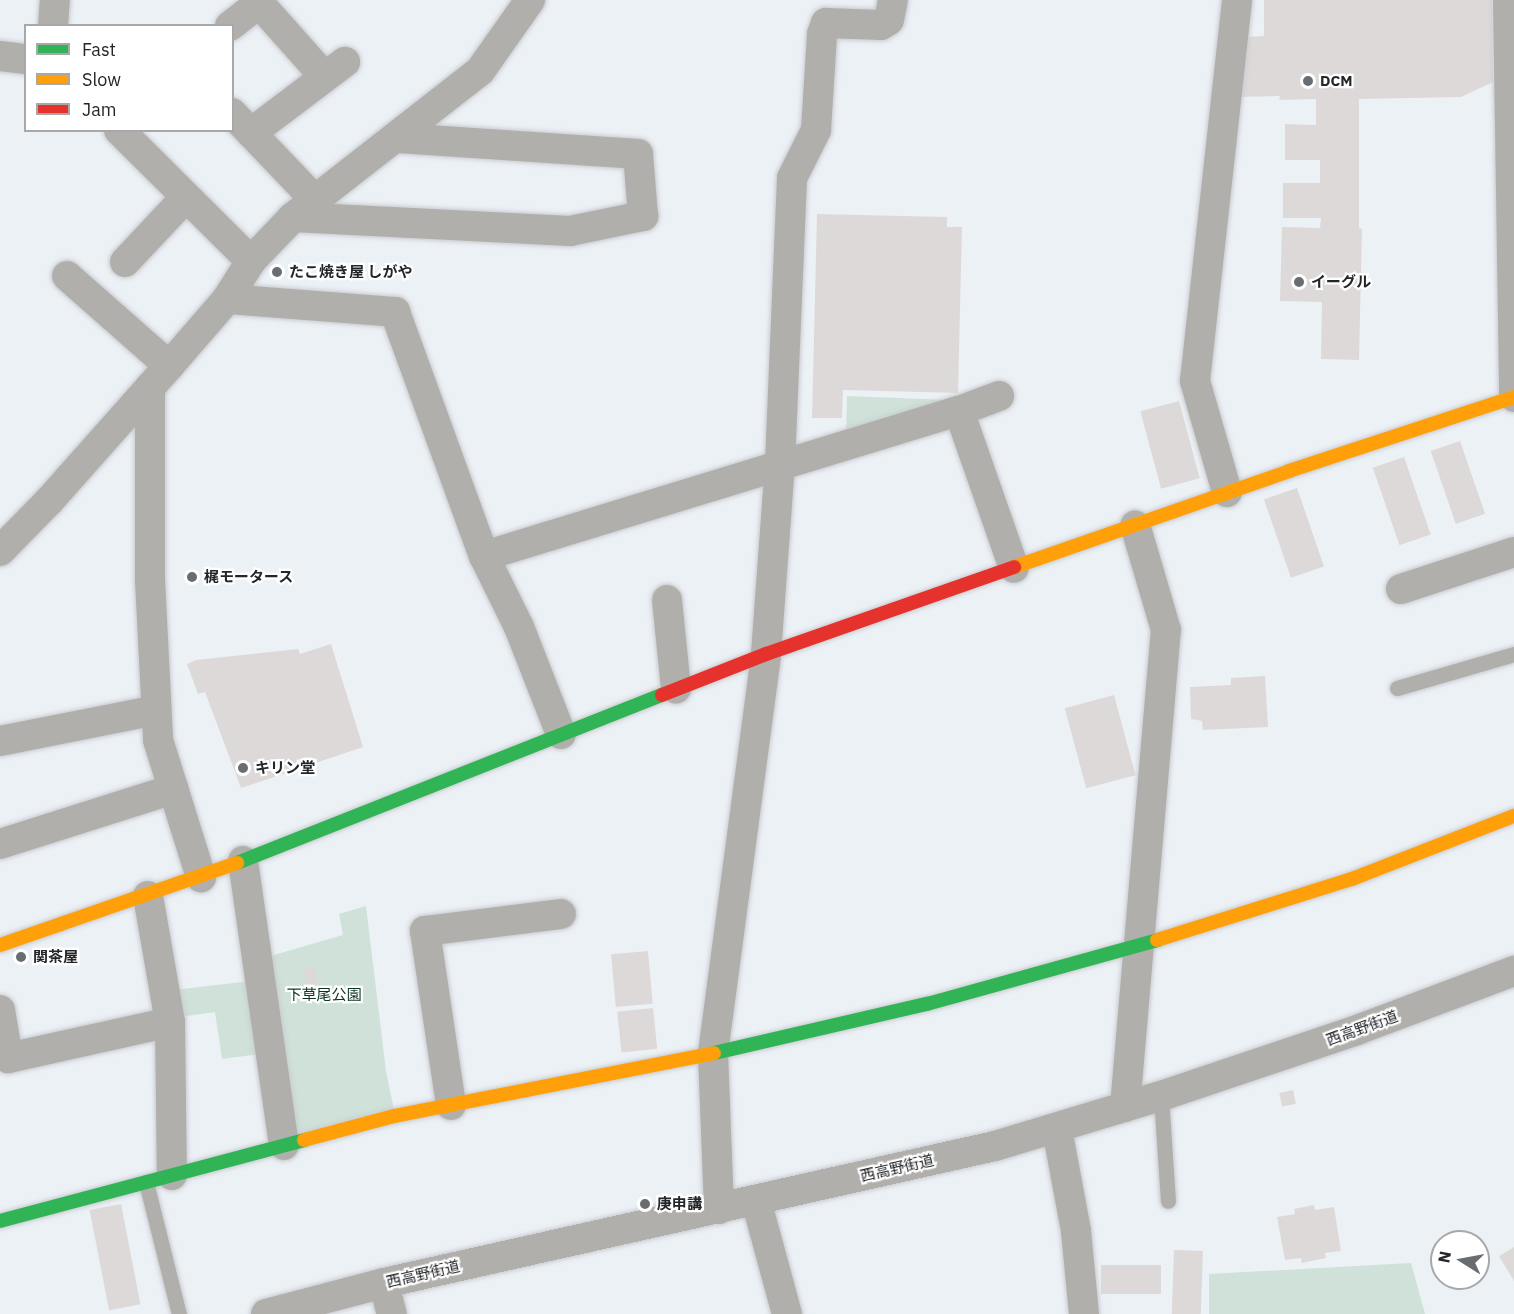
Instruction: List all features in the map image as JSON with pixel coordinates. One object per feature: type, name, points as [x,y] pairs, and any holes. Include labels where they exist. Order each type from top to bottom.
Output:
[{"type":"street","points":[[53,24],[55,0]]},
{"type":"street","points":[[719,1209],[713,1053],[766,654],[780,464],[792,178],[816,130],[822,34],[826,23],[881,25],[889,20],[893,0]]},
{"type":"street","points":[[1227,492],[1187,382],[1207,248],[1209,194],[1237,0]]},
{"type":"street","points":[[0,945],[201,877],[766,654],[1227,492],[1269,472],[1514,397],[1508,0]]},
{"type":"street","points":[[0,551],[49,501],[227,299],[251,261],[304,209],[480,71],[521,2]]},
{"type":"street","points":[[233,24],[259,3],[335,70],[242,123],[304,209],[570,231],[643,216],[638,154],[395,138]]},
{"type":"street","points":[[0,56],[24,59]]},
{"type":"street","points":[[121,132],[251,261]]},
{"type":"street","points":[[125,262],[186,197]]},
{"type":"street","points":[[67,276],[159,376],[150,580],[158,740],[201,877]]},
{"type":"street","points":[[227,299],[395,312],[484,556],[519,627],[561,734]]},
{"type":"street","points":[[484,556],[959,411],[999,396]]},
{"type":"street","points":[[959,411],[1014,568]]},
{"type":"street","points":[[1125,1107],[1166,630],[1135,525]]},
{"type":"street","points":[[1401,589],[1514,552]]},
{"type":"street","points":[[667,600],[676,689]]},
{"type":"street","points":[[0,741],[156,710]]},
{"type":"street","points":[[0,844],[173,789]]},
{"type":"street","points":[[0,1221],[284,1145],[451,1105],[713,1053],[927,1004],[1139,946],[1352,879],[1514,816]]},
{"type":"street","points":[[243,861],[284,1145]]},
{"type":"street","points":[[147,896],[170,1022],[159,1178]]},
{"type":"street","points":[[451,1105],[425,932],[561,914]]},
{"type":"street","name":"西高野街道","points":[[266,1314],[384,1283],[996,1146],[1161,1096],[1357,1030],[1514,971]]},
{"type":"street","points":[[0,1010],[8,1058],[170,1022]]},
{"type":"street","points":[[1057,1129],[1076,1231],[1084,1314]]},
{"type":"street","points":[[756,1200],[786,1314]]},
{"type":"street","points":[[384,1283],[392,1314]]},
{"type":"lane","points":[[1397,688],[1514,654]]},
{"type":"lane","points":[[1161,1096],[1168,1201]]},
{"type":"lane","points":[[159,1178],[179,1314]]},
{"type":"green space","points":[[847,396],[949,400],[846,433]]},
{"type":"green space","name":"下草尾公園","points":[[366,906],[386,1071],[394,1110],[294,1135],[267,957],[343,935],[339,914]]},
{"type":"green space","points":[[251,981],[260,1054],[222,1059],[215,1012],[179,1017],[174,990]]},
{"type":"green space","points":[[1411,1263],[1425,1314],[1209,1314],[1209,1274]]},
{"type":"building","points":[[1264,0],[1492,0],[1493,82],[1461,97],[1359,99],[1359,228],[1362,229],[1359,360],[1321,359],[1322,302],[1280,301],[1282,227],[1320,228],[1321,218],[1283,218],[1283,183],[1320,183],[1320,160],[1285,160],[1285,124],[1316,125],[1316,99],[1279,100],[1280,96],[1238,97],[1245,37],[1264,36]]},
{"type":"building","points":[[817,214],[947,217],[947,227],[962,227],[958,393],[843,390],[842,418],[812,418]]},
{"type":"building","points":[[1179,401],[1200,478],[1161,489],[1140,411]]},
{"type":"building","points":[[1460,441],[1485,514],[1456,524],[1431,451]]},
{"type":"building","points":[[1404,457],[1431,535],[1399,545],[1373,468]]},
{"type":"building","points":[[1297,488],[1324,566],[1291,578],[1264,499]]},
{"type":"building","points":[[331,644],[363,747],[241,788],[205,692],[198,694],[187,664],[196,660],[298,649],[300,654]]},
{"type":"building","points":[[1265,676],[1268,727],[1203,730],[1202,721],[1191,719],[1190,687],[1231,685],[1231,678]]},
{"type":"building","points":[[1114,695],[1135,775],[1086,788],[1065,708]]},
{"type":"building","points":[[648,951],[653,1004],[616,1007],[611,954]]},
{"type":"building","points":[[316,968],[318,992],[306,993],[304,969]]},
{"type":"building","points":[[653,1008],[657,1049],[621,1053],[617,1012]]},
{"type":"building","points":[[1293,1090],[1296,1104],[1282,1107],[1279,1093]]},
{"type":"building","points":[[121,1204],[140,1304],[109,1310],[90,1210]]},
{"type":"building","points":[[1314,1205],[1315,1210],[1334,1207],[1341,1251],[1325,1253],[1326,1258],[1302,1263],[1301,1258],[1285,1260],[1277,1217],[1295,1214],[1294,1209]]},
{"type":"building","points":[[1514,1247],[1514,1281],[1499,1256]]},
{"type":"building","points":[[1174,1250],[1203,1251],[1201,1314],[1172,1314]]},
{"type":"building","points":[[1101,1265],[1161,1265],[1161,1294],[1101,1294]]},
{"type":"traffic: fast","points":[[237,863],[662,695]]},
{"type":"traffic: fast","points":[[714,1053],[927,1004],[1157,940]]},
{"type":"traffic: fast","points":[[0,1221],[304,1140]]},
{"type":"traffic: slow","points":[[1014,567],[1289,471],[1514,397]]},
{"type":"traffic: slow","points":[[1157,940],[1352,879],[1514,816]]},
{"type":"traffic: slow","points":[[0,945],[237,863]]},
{"type":"traffic: slow","points":[[304,1140],[394,1116],[714,1053]]},
{"type":"traffic: jam","points":[[662,695],[766,654],[1014,567]]},
{"type":"place","name":"DCM","points":[[1308,81]]},
{"type":"place","name":"たこ焼き屋 しがや","points":[[277,272]]},
{"type":"place","name":"イーグル","points":[[1299,282]]},
{"type":"place","name":"梶モータース","points":[[192,577]]},
{"type":"place","name":"キリン堂","points":[[243,768]]},
{"type":"place","name":"関茶屋","points":[[21,957]]},
{"type":"place","name":"庚申講","points":[[645,1204]]}]
